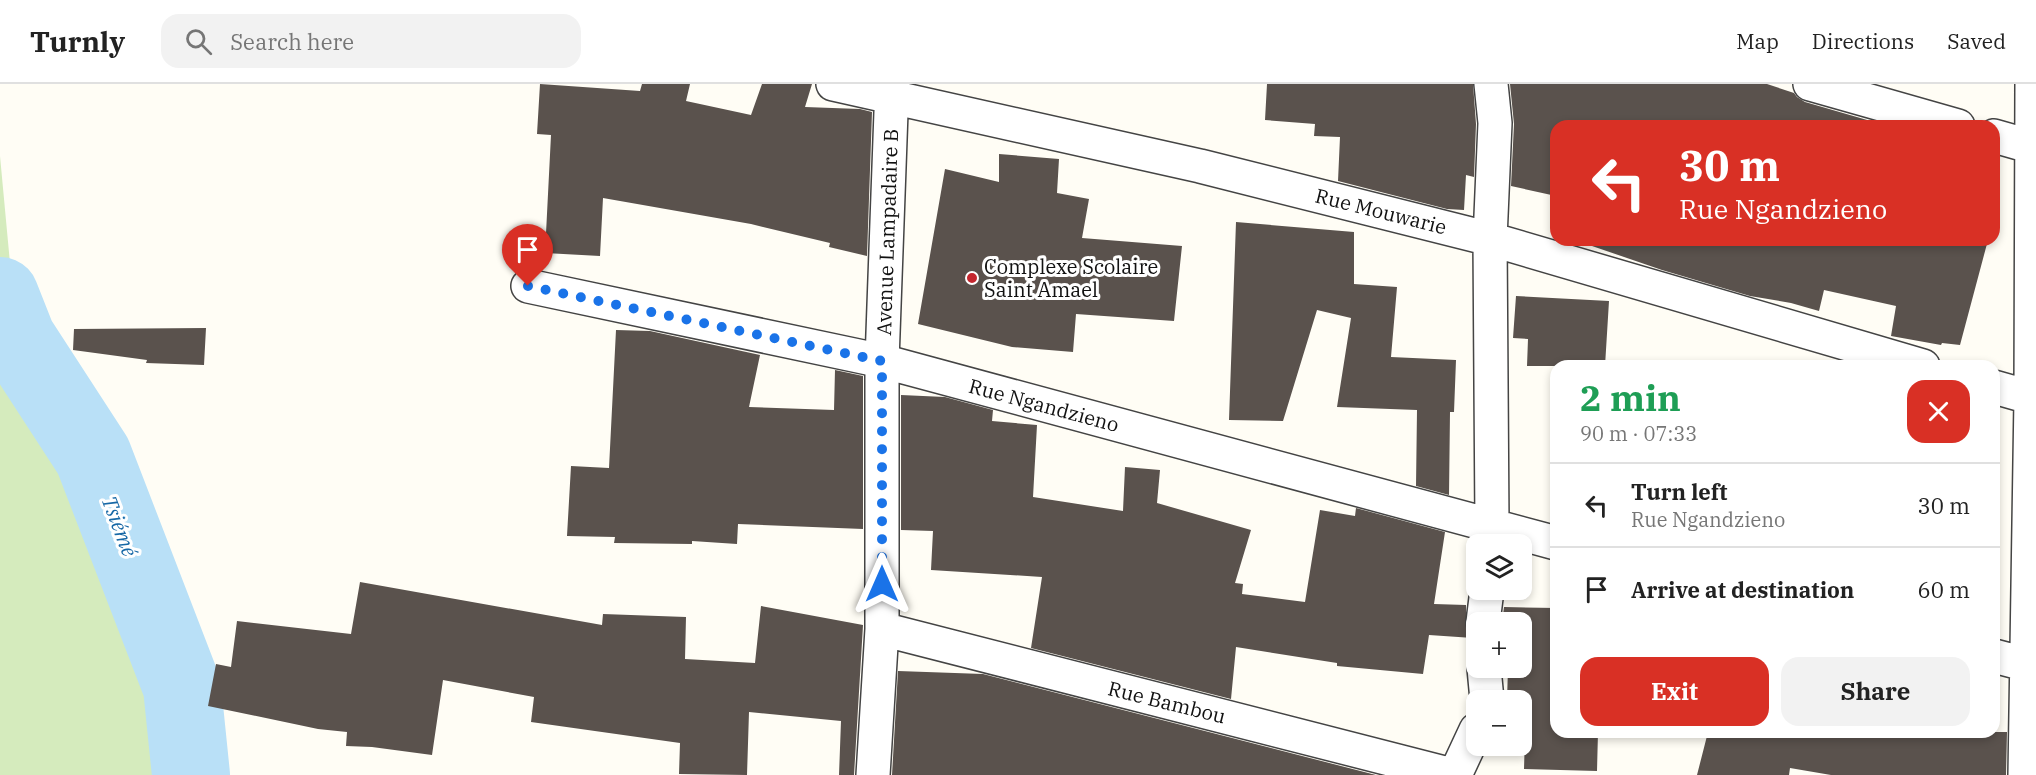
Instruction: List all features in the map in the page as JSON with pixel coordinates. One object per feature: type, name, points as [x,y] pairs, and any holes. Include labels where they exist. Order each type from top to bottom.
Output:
[{"type":"street","name":"Rue Mouwarie","points":[[833,84],[892,91],[1490,239],[1903,360]]},
{"type":"street","points":[[1491,84],[1495,123],[1490,239],[1492,534]]},
{"type":"street","points":[[1810,84],[1937,120]]},
{"type":"street","points":[[2025,775],[2031,666],[2034,399],[2032,84]]},
{"type":"street","name":"Avenue Lampadaire B","points":[[873,775],[882,629],[882,361],[892,91]]},
{"type":"street","points":[[2000,138],[2034,148]]},
{"type":"street","name":"Rue Ngandzieno","points":[[528,286],[882,361],[1488,534]]},
{"type":"street","points":[[2000,389],[2034,399]]},
{"type":"street","name":"Rue Ngandzieno","points":[[1532,540],[1550,542]]},
{"type":"street","name":"Rue Bambou","points":[[882,629],[1453,775]]},
{"type":"street","points":[[2000,658],[2031,666]]},
{"type":"street","points":[[1453,775],[1466,750]]},
{"type":"green space","points":[[0,156],[17,338],[93,456],[182,687],[191,775],[0,775]]},
{"type":"building","points":[[540,84],[640,91],[642,84],[690,84],[686,101],[751,115],[762,84],[812,84],[805,107],[860,109],[872,112],[867,256],[829,247],[830,243],[751,224],[603,198],[600,256],[545,253],[551,135],[537,134]]},
{"type":"building","points":[[1267,84],[1473,84],[1476,124],[1474,177],[1466,175],[1464,210],[1447,209],[1338,181],[1340,137],[1314,136],[1315,124],[1265,120]]},
{"type":"building","points":[[1510,84],[1767,84],[1794,93],[1805,102],[1867,120],[1550,120],[1550,195],[1511,186],[1514,124]]},
{"type":"building","points":[[999,154],[1059,159],[1057,193],[1089,199],[1082,238],[1182,246],[1174,321],[1076,314],[1073,352],[1012,347],[918,324],[945,169],[999,182]]},
{"type":"building","points":[[1236,222],[1354,232],[1354,284],[1397,287],[1391,357],[1456,360],[1454,412],[1450,412],[1449,495],[1416,486],[1417,410],[1337,407],[1351,318],[1317,310],[1283,421],[1229,420]]},
{"type":"building","points":[[1592,246],[1986,246],[1960,345],[1942,343],[1941,345],[1891,336],[1896,306],[1824,290],[1819,311],[1791,303],[1750,296]]},
{"type":"building","points":[[1516,296],[1609,301],[1605,360],[1550,360],[1550,366],[1527,366],[1528,339],[1513,338]]},
{"type":"building","points":[[206,328],[204,365],[146,363],[147,360],[73,350],[74,329]]},
{"type":"building","points":[[616,330],[650,331],[760,355],[749,407],[834,410],[835,370],[863,376],[863,529],[738,524],[737,544],[692,541],[692,544],[614,543],[615,537],[567,536],[571,466],[609,468]]},
{"type":"building","points":[[901,395],[945,397],[993,410],[992,421],[1037,425],[1033,497],[1123,511],[1125,467],[1160,470],[1157,503],[1251,530],[1235,583],[1243,584],[1242,594],[1305,602],[1320,510],[1355,516],[1356,508],[1445,532],[1434,604],[1466,605],[1466,638],[1429,635],[1423,674],[1337,666],[1337,663],[1236,647],[1231,699],[1031,648],[1042,577],[931,570],[933,531],[901,530]]},
{"type":"building","points":[[360,582],[602,625],[603,614],[686,617],[685,659],[755,663],[761,606],[863,625],[854,775],[839,775],[841,721],[749,712],[747,775],[679,774],[680,743],[531,722],[534,697],[443,680],[432,755],[346,746],[347,732],[318,729],[208,706],[216,664],[231,667],[237,621],[351,634]]},
{"type":"building","points":[[1504,607],[1550,608],[1550,738],[1598,738],[1597,771],[1524,769],[1524,756],[1532,756],[1532,690],[1507,690],[1508,678],[1532,678],[1532,612],[1503,612]]},
{"type":"building","points":[[898,671],[983,674],[1376,775],[892,775]]},
{"type":"building","points":[[2000,732],[2007,732],[2006,775],[1831,775],[1790,768],[1789,775],[1697,775],[1706,738],[2000,738]]},
{"type":"waterway","name":"Tsiémé","points":[[0,296],[17,339],[93,456],[182,687],[191,775]]},
{"type":"place","name":"Complexe Scolaire Saint Amael","points":[[972,278]]},
{"type":"route","points":[[528,286],[882,361],[882,584]]}]
